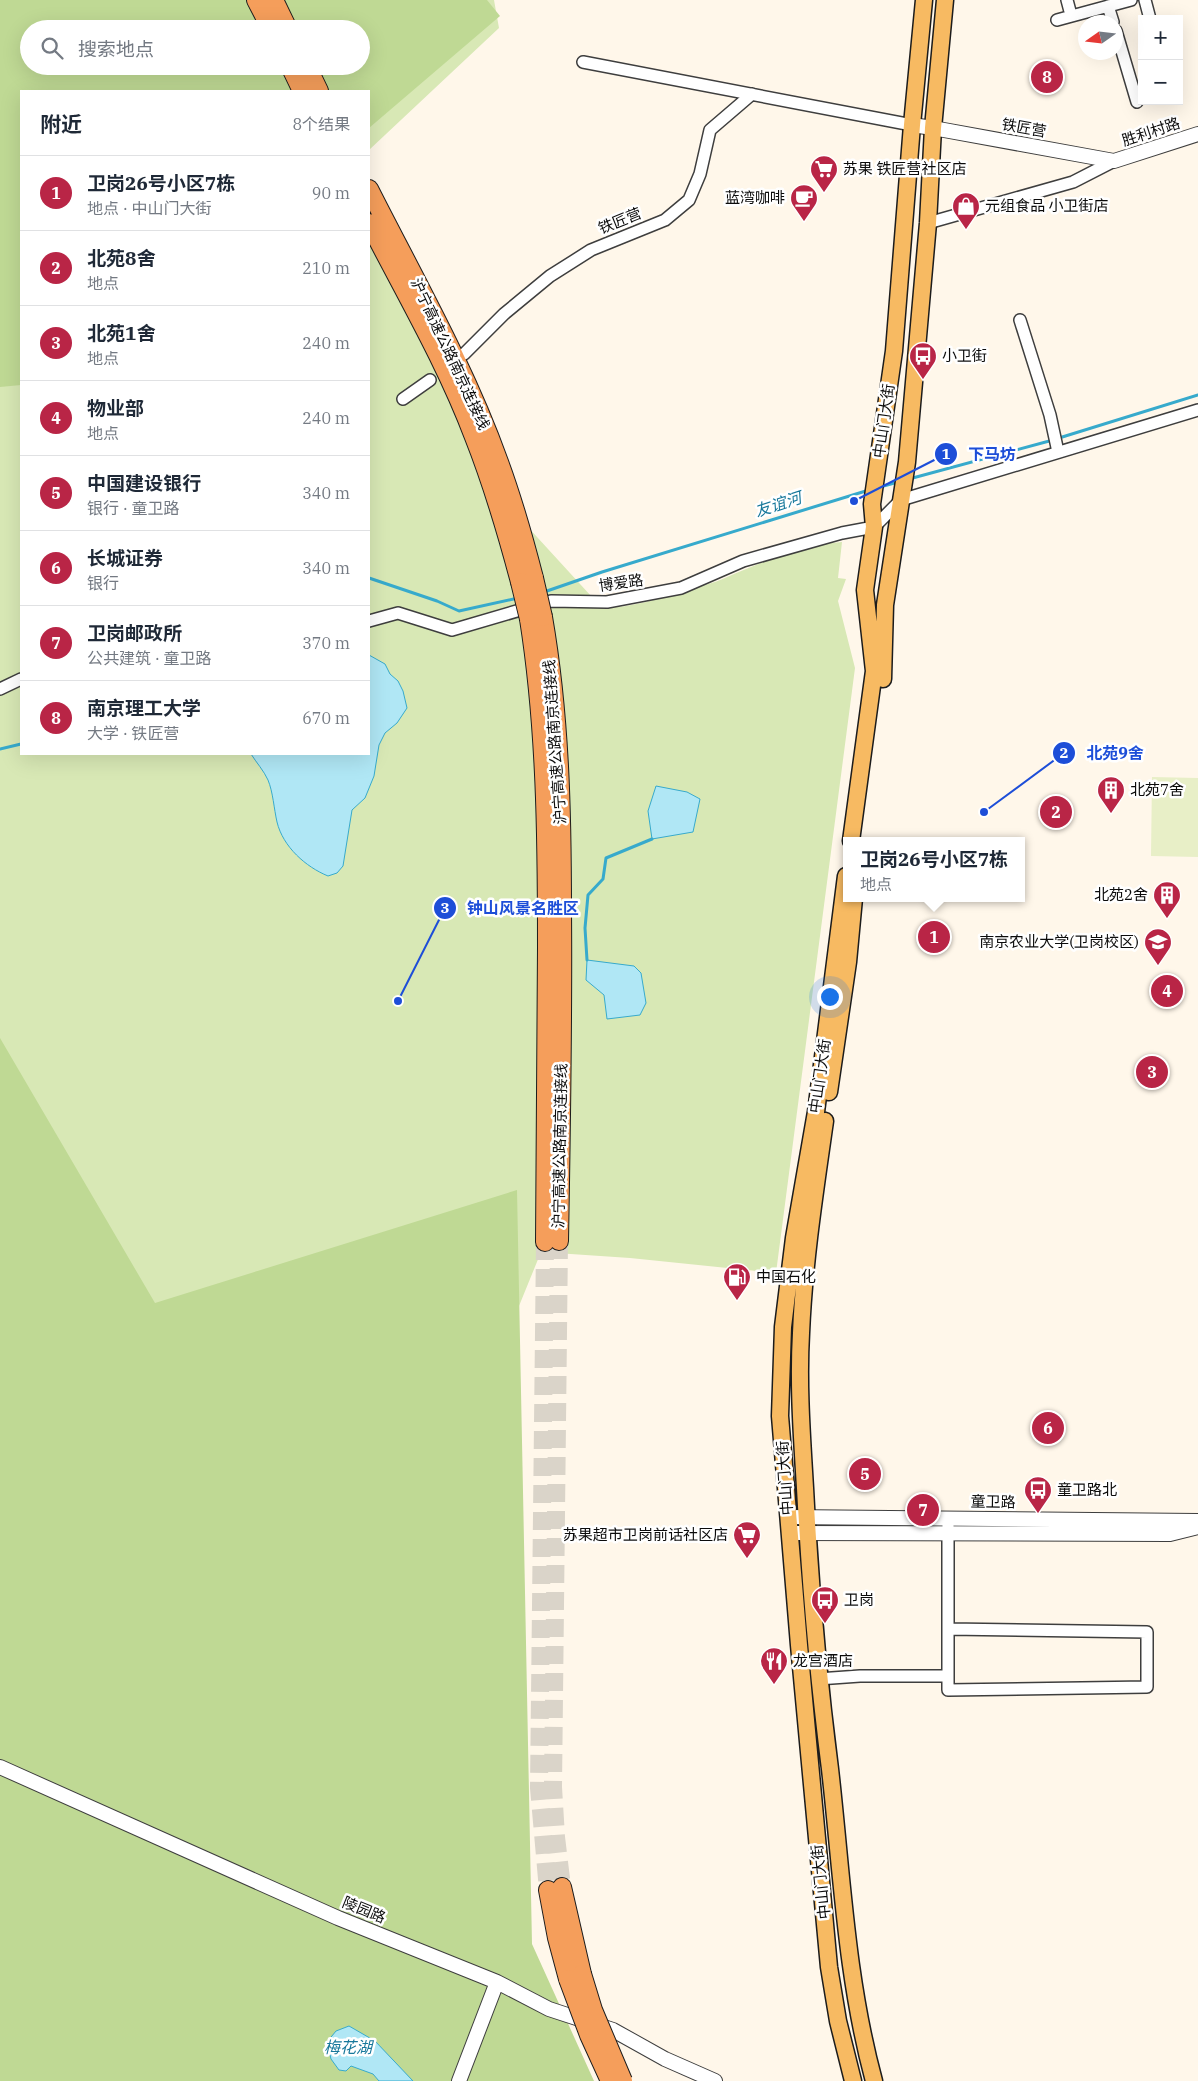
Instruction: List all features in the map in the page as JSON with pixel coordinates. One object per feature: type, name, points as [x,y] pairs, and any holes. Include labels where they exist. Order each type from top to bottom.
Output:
[{"type":"highway","points":[[256,0],[266,20]]},
{"type":"highway","points":[[274,0],[284,20]]},
{"type":"highway","points":[[294,75],[302,90]]},
{"type":"highway","points":[[311,75],[319,90]]},
{"type":"highway","name":"沪宁高速公路南京连接线","points":[[370,191],[442,333],[484,424],[510,493],[527,580],[555,700],[562,829],[562,1082],[552,1241]]},
{"type":"highway","name":"沪宁高速公路南京连接线","points":[[370,225],[438,358],[474,436],[527,580]]},
{"type":"highway","points":[[555,1888],[557,1938],[593,2010],[623,2081]]},
{"type":"highway","points":[[575,1977],[589,2036],[610,2081]]},
{"type":"main road","name":"中山门大街","points":[[852,837],[874,671],[864,590],[874,527],[872,504],[894,351],[924,0]]},
{"type":"main road","name":"中山门大街","points":[[862,837],[884,677],[885,605],[907,462],[945,0]]},
{"type":"main road","name":"中山门大街","points":[[843,900],[816,1112],[794,1238],[783,1327],[780,1416],[788,1525],[829,1967],[838,2021],[853,2081]]},
{"type":"main road","name":"中山门大街","points":[[854,902],[848,962],[818,1174],[800,1334],[800,1408],[818,1680],[849,1956],[859,2023],[874,2081]]},
{"type":"street","points":[[1067,0],[1071,15]]},
{"type":"street","points":[[1057,20],[1131,0]]},
{"type":"street","points":[[1145,0],[1149,15]]},
{"type":"street","points":[[1108,6],[1111,15]]},
{"type":"street","points":[[1123,55],[1137,102]]},
{"type":"street","name":"铁匠营","points":[[583,62],[912,125],[1114,161]]},
{"type":"street","name":"铁匠营","points":[[464,354],[504,314],[550,276],[591,250],[665,220],[689,200],[700,174],[710,130],[752,94]]},
{"type":"street","name":"胜利村路","points":[[1114,161],[1198,134]]},
{"type":"street","points":[[928,223],[1073,182],[1114,161]]},
{"type":"street","points":[[1020,320],[1058,449]]},
{"type":"street","points":[[403,399],[430,380]]},
{"type":"street","points":[[874,527],[901,500],[1058,449],[1198,410]]},
{"type":"street","name":"博爱路","points":[[370,621],[398,613],[452,630],[551,601],[606,602],[681,588],[743,561],[842,533],[874,527]]},
{"type":"street","points":[[0,689],[20,679]]},
{"type":"street","name":"童卫路","points":[[788,1525],[806,1516],[1198,1521]]},
{"type":"street","points":[[948,1518],[948,1690],[1147,1687],[1147,1632],[949,1629]]},
{"type":"street","name":"童卫路","points":[[788,1525],[808,1533],[1170,1534],[1198,1527]]},
{"type":"street","points":[[818,1680],[860,1676],[948,1676]]},
{"type":"street","name":"陵园路","points":[[0,1767],[338,1918],[496,1982],[549,2009],[613,2030],[665,2059],[716,2081]]},
{"type":"street","points":[[459,2081],[496,1982]]},
{"type":"street","points":[[610,2081],[603,2064],[613,2030]]},
{"type":"green space","points":[[0,0],[494,0],[499,28],[370,149],[370,90],[20,90],[20,755],[370,755],[370,229],[494,490],[602,608],[613,608],[656,599],[703,586],[797,550],[842,542],[838,578],[846,579],[838,601],[855,668],[776,1273],[630,1258],[541,1252],[519,1306],[0,2081]]},
{"type":"green space","points":[[0,0],[487,0],[500,16],[370,127],[370,90],[20,90],[20,385],[0,387]]},
{"type":"green space","points":[[1152,777],[1198,778],[1198,857],[1151,856]]},
{"type":"green space","points":[[0,1038],[155,1303],[517,1190],[532,1944],[594,2081],[0,2081]]},
{"type":"water","points":[[370,656],[385,664],[390,674],[398,681],[403,691],[407,708],[397,723],[385,733],[379,745],[374,776],[365,798],[352,810],[343,866],[337,873],[328,876],[320,872],[296,855],[284,840],[277,822],[268,780],[252,755],[370,755]]},
{"type":"water","points":[[656,786],[687,792],[700,799],[693,832],[652,839],[648,811]]},
{"type":"water","points":[[587,960],[634,966],[641,973],[646,1003],[640,1015],[607,1019],[604,995],[586,980]]},
{"type":"water","name":"梅花湖","points":[[349,2026],[375,2041],[413,2081],[379,2081],[373,2074],[351,2066],[346,2071],[339,2070],[331,2059],[327,2042],[336,2031]]},
{"type":"waterway","name":"友谊河","points":[[1059,438],[1198,395]]},
{"type":"waterway","name":"友谊河","points":[[909,479],[1053,440]]},
{"type":"waterway","name":"友谊河","points":[[880,487],[898,482]]},
{"type":"waterway","name":"友谊河","points":[[544,592],[602,572],[869,490]]},
{"type":"waterway","name":"友谊河","points":[[370,578],[437,601],[459,611],[518,598]]},
{"type":"waterway","name":"友谊河","points":[[0,749],[20,744]]},
{"type":"waterway","points":[[587,960],[585,928],[588,895],[603,879],[606,858],[652,839]]},
{"type":"tunnel","points":[[559,1241],[553,1787],[562,1887]]},
{"type":"tunnel","points":[[545,1242],[539,1788],[548,1890]]},
{"type":"place","name":"南京理工大学","points":[[1047,77]]},
{"type":"place","name":"苏果 铁匠营社区店","points":[[824,193]]},
{"type":"place","name":"蓝湾咖啡","points":[[804,222]]},
{"type":"place","name":"元组食品 小卫街店","points":[[966,230]]},
{"type":"place","name":"小卫街","points":[[923,380]]},
{"type":"place","name":"下马坊","points":[[854,501]]},
{"type":"place","name":"北苑9舍","points":[[984,812]]},
{"type":"place","name":"北苑8舍","points":[[1056,812]]},
{"type":"place","name":"北苑7舍","points":[[1111,814]]},
{"type":"place","name":"北苑2舍","points":[[1167,919]]},
{"type":"place","name":"卫岗26号小区7栋","points":[[934,937]]},
{"type":"place","name":"南京农业大学(卫岗校区)","points":[[1158,966]]},
{"type":"place","name":"物业部","points":[[1167,991]]},
{"type":"place","name":"钟山风景名胜区","points":[[398,1001]]},
{"type":"place","name":"北苑1舍","points":[[1152,1072]]},
{"type":"place","name":"中国石化","points":[[737,1301]]},
{"type":"place","name":"长城证券","points":[[1048,1428]]},
{"type":"place","name":"中国建设银行","points":[[865,1474]]},
{"type":"place","name":"卫岗邮政所","points":[[923,1510]]},
{"type":"place","name":"童卫路北","points":[[1038,1514]]},
{"type":"place","name":"苏果超市卫岗前话社区店","points":[[747,1559]]},
{"type":"place","name":"卫岗","points":[[825,1624]]},
{"type":"place","name":"龙宫酒店","points":[[774,1685]]}]
